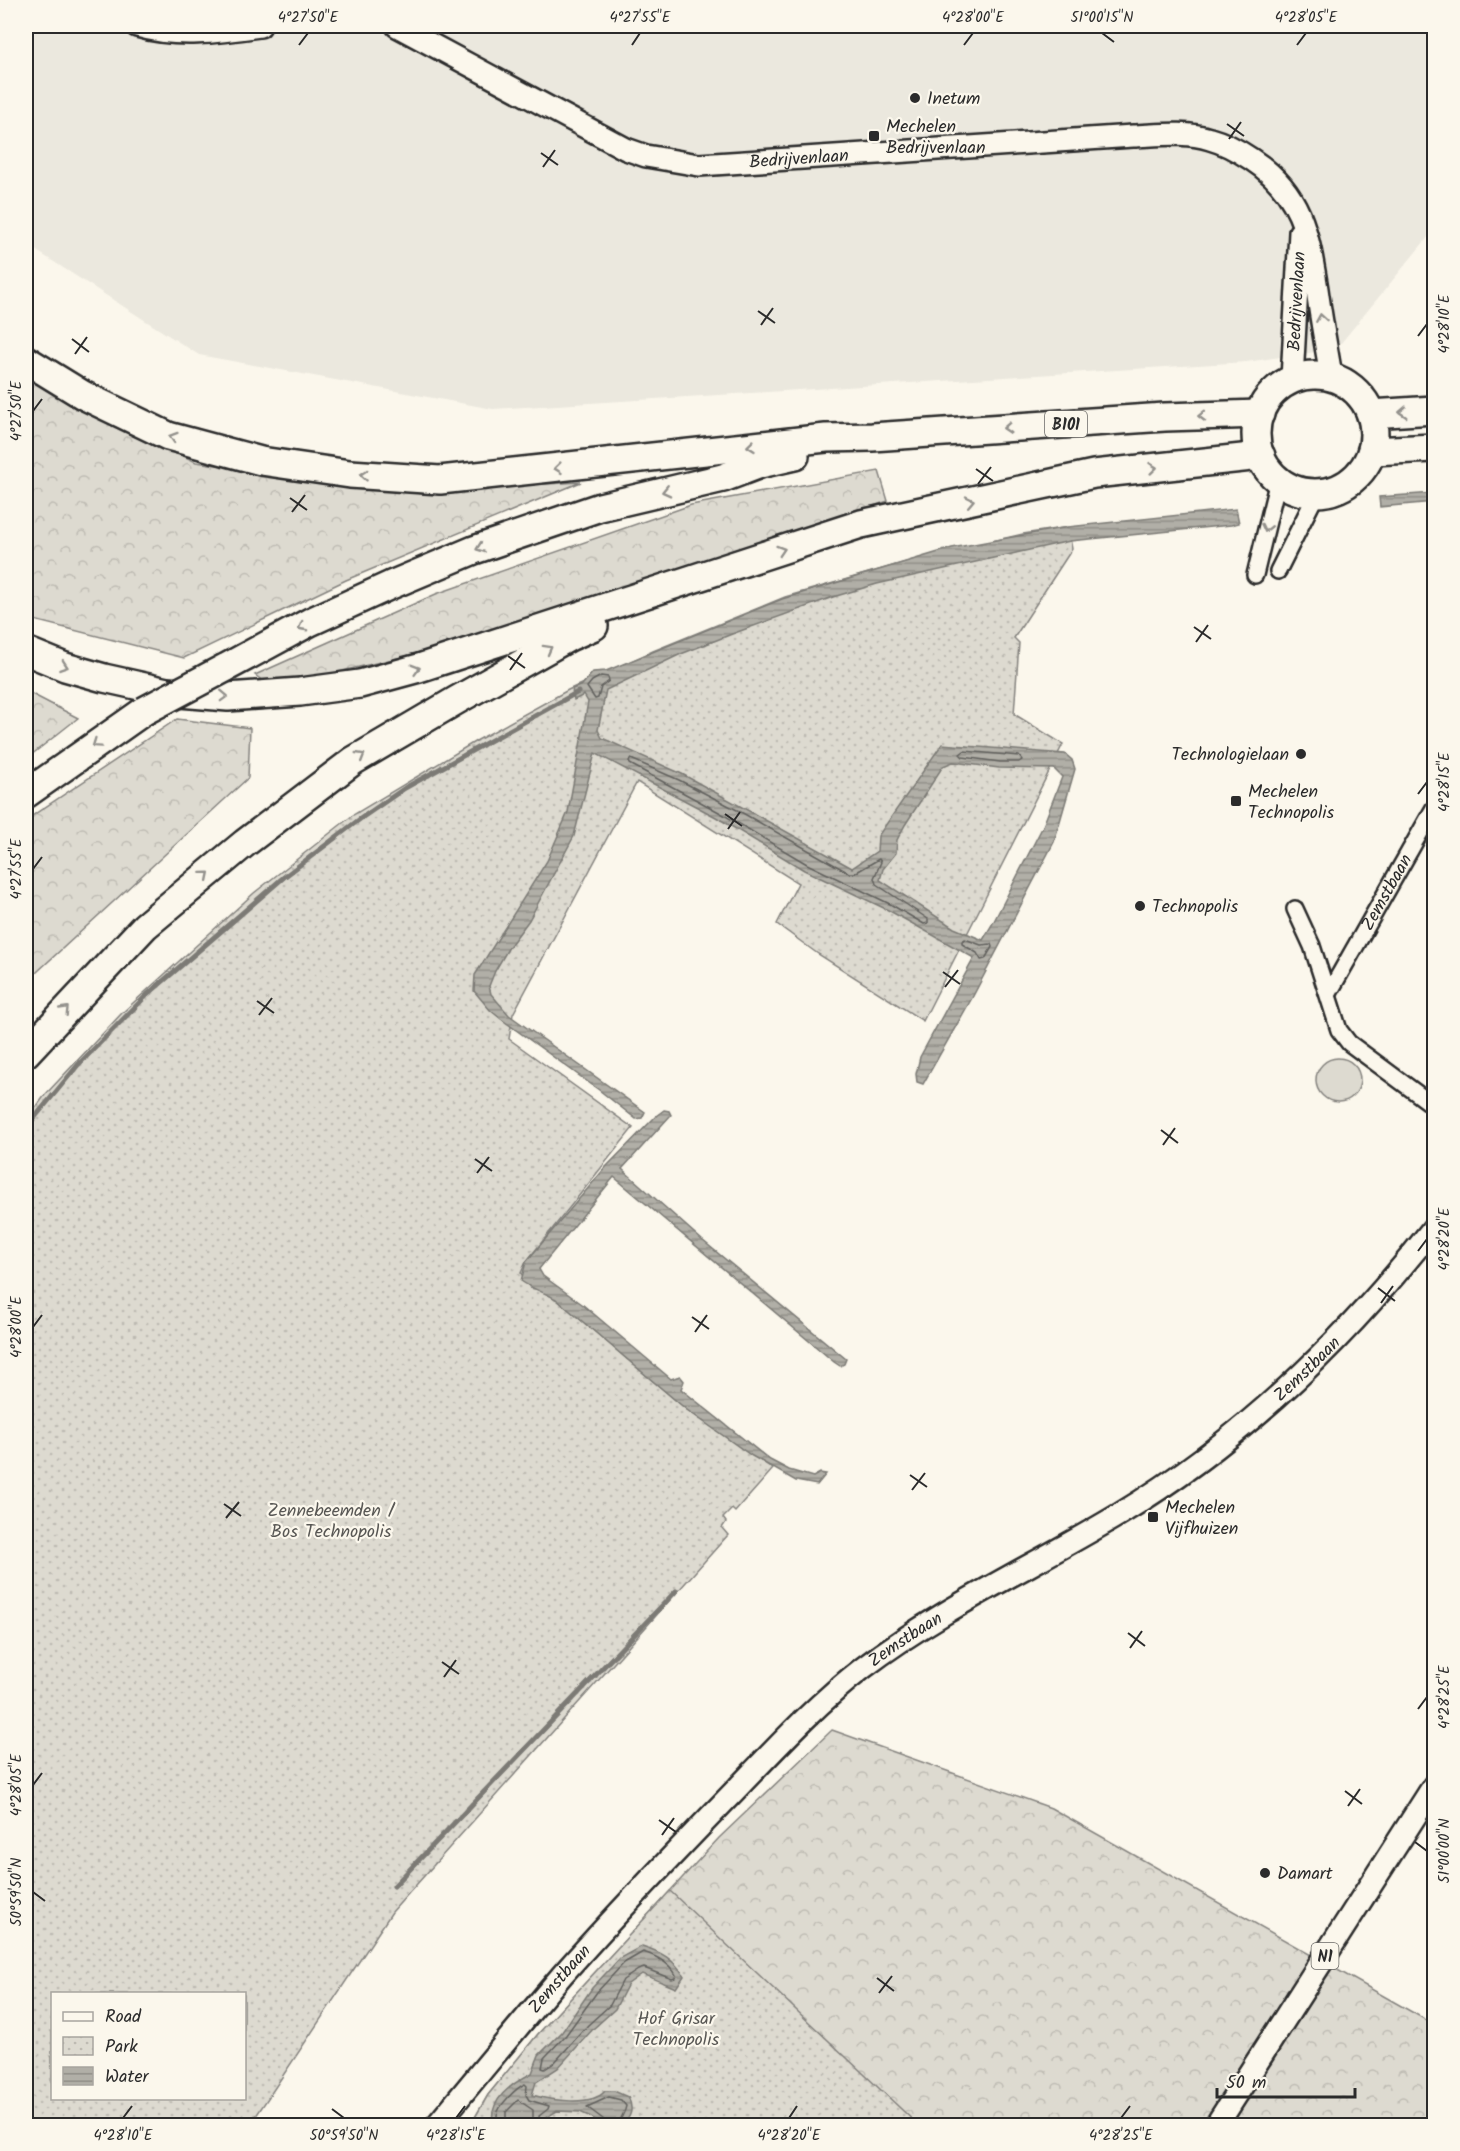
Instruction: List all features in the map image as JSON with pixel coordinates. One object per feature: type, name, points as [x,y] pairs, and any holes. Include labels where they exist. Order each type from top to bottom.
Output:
[{"type":"highway","points":[[26,360],[83,395],[168,436],[261,461],[350,474],[440,480],[826,438],[872,437]]},
{"type":"highway","points":[[1307,374],[1331,375],[1355,390],[1371,414],[1374,441],[1365,464],[1353,478],[1341,486],[1317,493],[1303,492],[1278,480],[1261,456],[1257,442],[1260,414],[1271,395],[1292,379],[1307,374]]},
{"type":"highway","points":[[1371,414],[1434,410]]},
{"type":"highway","name":"B101","points":[[872,437],[1165,417],[1260,414]]},
{"type":"highway","points":[[26,794],[144,711],[310,622],[391,585],[474,550],[600,507],[723,478],[760,464],[872,437]]},
{"type":"highway","points":[[1371,451],[1434,448]]},
{"type":"highway","points":[[26,651],[64,667],[168,692],[228,697],[300,692],[360,684],[419,668],[861,524],[1083,476],[1261,456]]},
{"type":"highway","points":[[26,1053],[145,926],[245,843],[353,761],[569,637],[726,567]]},
{"type":"main road","points":[[137,26],[156,32],[215,33],[260,26]]},
{"type":"main road","name":"Bedrijvenlaan","points":[[397,26],[626,149],[646,156],[699,165],[1133,135],[1183,134],[1209,138],[1229,146],[1266,169],[1284,186],[1296,206],[1309,242],[1331,375]]},
{"type":"main road","name":"Bedrijvenlaan","points":[[1292,379],[1296,273],[1302,223]]},
{"type":"main road","name":"Zemstbaan","points":[[436,2126],[565,1972],[642,1888],[764,1761],[830,1697],[861,1670],[943,1614],[1121,1513],[1222,1445],[1290,1386],[1326,1351],[1368,1307],[1434,1227]]},
{"type":"main road","name":"N1","points":[[1216,2126],[1434,1786]]},
{"type":"street","points":[[1255,575],[1278,480]]},
{"type":"street","points":[[1278,571],[1317,493]]},
{"type":"street","name":"Zemstbaan","points":[[1329,993],[1434,808]]},
{"type":"street","points":[[1295,909],[1312,946],[1329,993],[1339,1030],[1349,1043],[1434,1106]]},
{"type":"shaded area","points":[[26,26],[1434,26],[1434,230],[1336,349],[1246,362],[493,409],[199,355],[26,244]]},
{"type":"green space","points":[[26,374],[48,391],[196,462],[406,492],[581,482],[346,580],[184,658],[26,618]]},
{"type":"green space","points":[[879,471],[888,501],[491,636],[325,675],[263,681],[255,675],[436,594],[691,505]]},
{"type":"green space","name":"Zennebeemden / Bos Technopolis","points":[[1068,527],[1072,549],[1014,638],[1019,643],[1014,714],[1063,744],[923,1021],[818,954],[777,924],[798,883],[637,782],[513,1014],[509,1039],[633,1128],[526,1262],[521,1273],[530,1288],[540,1290],[556,1299],[687,1410],[773,1469],[735,1512],[732,1509],[723,1518],[726,1522],[722,1528],[728,1535],[392,1912],[250,2125],[26,2125],[26,1121],[45,1095],[122,1013],[254,893],[353,815],[476,741],[568,690],[653,651],[785,597],[924,557],[1023,534]]},
{"type":"green space","points":[[26,691],[78,718],[26,759]]},
{"type":"green space","points":[[177,719],[250,728],[248,778],[26,982],[26,820]]},
{"type":"green space","points":[[1338,1058],[1354,1064],[1360,1080],[1354,1096],[1338,1102],[1322,1096],[1316,1080],[1322,1064]]},
{"type":"green space","points":[[832,1730],[1051,1808],[1426,2020],[1434,2012],[1434,2125],[470,2126],[488,2095],[538,2034],[719,1838]]},
{"type":"green space","name":"Hof Grisar Technopolis","points":[[670,1891],[918,2125],[470,2126],[488,2095],[538,2034]]},
{"type":"water","points":[[1434,493],[1434,502],[1380,507],[1379,497]]},
{"type":"water","points":[[1236,509],[1239,523],[1070,541],[877,584],[833,597],[732,634],[681,654],[606,690],[598,730],[602,738],[682,774],[852,868],[877,851],[878,836],[942,744],[1065,754],[1072,760],[1075,769],[1054,842],[972,998],[923,1084],[917,1082],[916,1074],[920,1057],[974,958],[888,910],[804,870],[716,817],[595,753],[574,836],[529,920],[509,947],[489,986],[491,994],[509,1015],[645,1112],[642,1118],[636,1119],[501,1019],[474,991],[475,975],[547,861],[568,812],[588,702],[584,695],[574,700],[572,689],[582,685],[593,672],[606,671],[782,599],[952,548],[1068,527]],"holes":[[[953,762],[999,768],[1054,769],[1062,777],[1043,826],[983,940],[954,928],[880,880],[883,869],[896,853],[897,840],[905,825],[943,766]]]},
{"type":"water","points":[[664,1110],[669,1111],[671,1115],[622,1169],[702,1240],[846,1359],[844,1364],[840,1366],[834,1362],[614,1177],[539,1269],[543,1276],[582,1304],[671,1379],[680,1376],[684,1381],[681,1389],[770,1460],[789,1470],[813,1477],[820,1473],[826,1474],[817,1485],[796,1481],[752,1456],[687,1410],[556,1299],[521,1281],[526,1262],[605,1168]]},
{"type":"water","points":[[642,1946],[666,1957],[676,1965],[684,1976],[676,1988],[642,1974],[628,1984],[615,2009],[593,2029],[558,2068],[536,2082],[532,2095],[549,2099],[581,2101],[599,2096],[605,2091],[614,2091],[628,2097],[630,2101],[631,2112],[626,2122],[623,2125],[602,2125],[580,2112],[557,2111],[545,2118],[548,2125],[493,2125],[492,2116],[498,2100],[516,2082],[532,2073],[539,2055],[562,2032],[592,1988],[620,1958]]},
{"type":"waterway","points":[[26,1128],[78,1065],[147,995],[284,877],[405,788],[578,692]]},
{"type":"waterway","points":[[394,1886],[676,1591]]},
{"type":"place","name":"Inetum","points":[[915,98]]},
{"type":"place","name":"Mechelen Bedrijvenlaan","points":[[874,136]]},
{"type":"place","name":"Technologielaan","points":[[1301,754]]},
{"type":"place","name":"Mechelen Technopolis","points":[[1236,801]]},
{"type":"place","name":"Technopolis","points":[[1140,906]]},
{"type":"place","name":"Mechelen Vijfhuizen","points":[[1153,1517]]},
{"type":"place","name":"Damart","points":[[1265,1873]]}]
